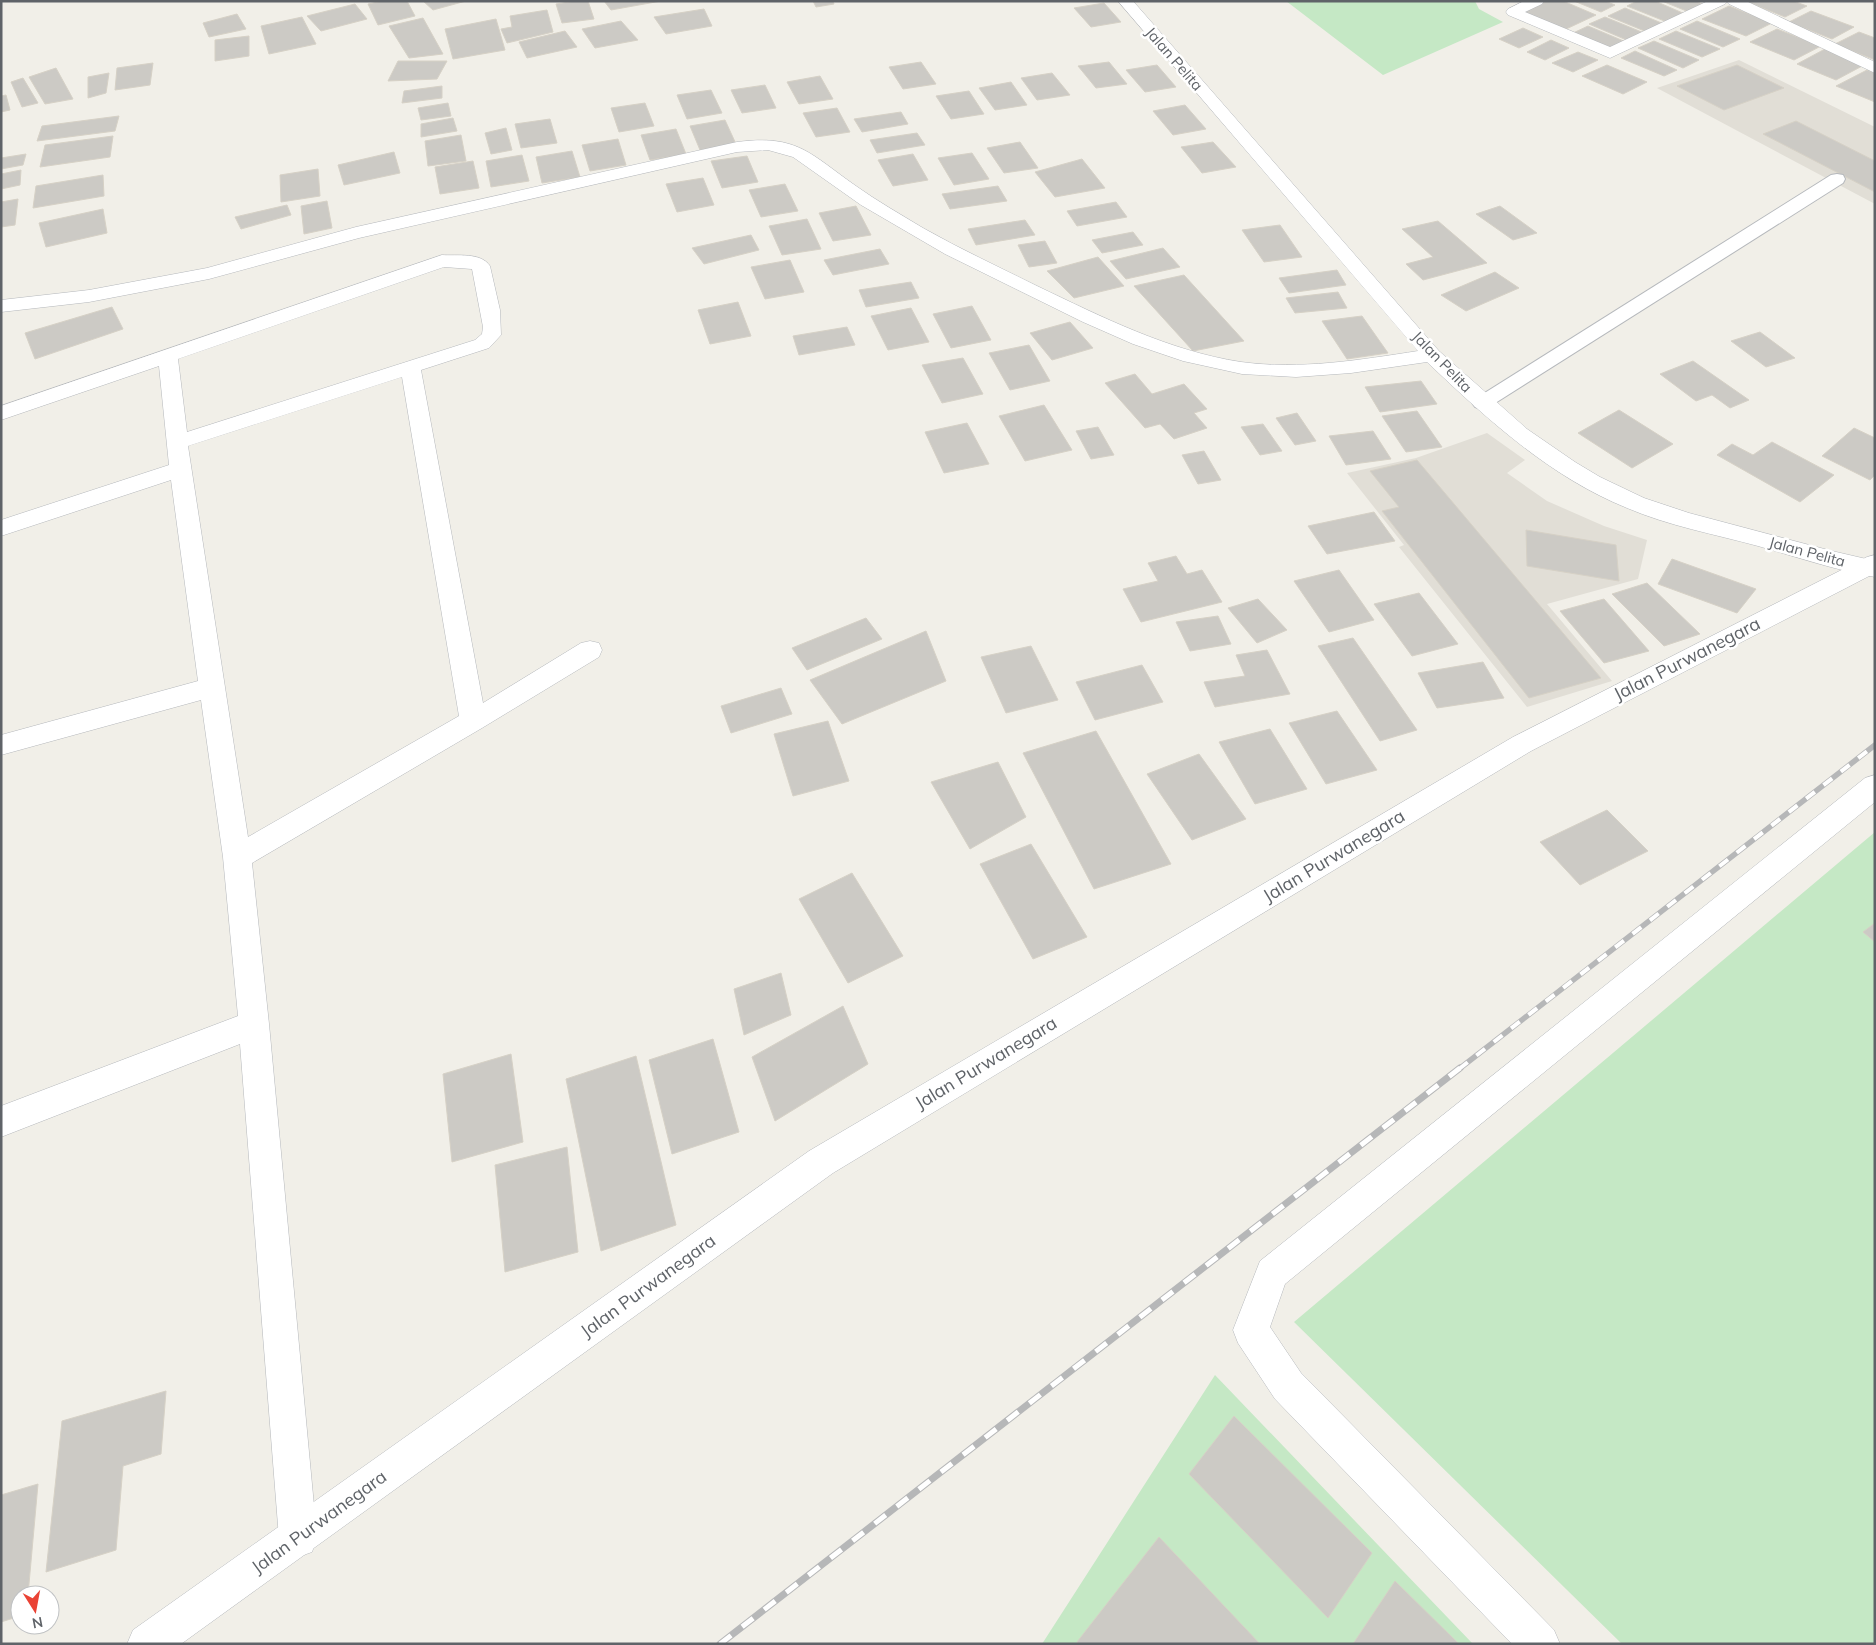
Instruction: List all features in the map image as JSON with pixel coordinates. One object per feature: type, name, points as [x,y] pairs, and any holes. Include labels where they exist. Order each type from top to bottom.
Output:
[{"type":"street","name":"Jalan Pelita","points":[[1125,1],[1432,355],[1482,403],[1536,448],[1572,471],[1620,496],[1666,513],[1872,567]]},
{"type":"street","points":[[1537,1],[1513,12],[1610,53],[1720,1]]},
{"type":"street","points":[[1734,1],[1875,68]]},
{"type":"street","points":[[1,306],[89,296],[200,276],[356,233],[736,147],[761,144],[783,147],[800,153],[887,214],[943,247],[1077,313],[1165,348],[1215,363],[1266,371],[1332,370],[1432,355]]},
{"type":"street","points":[[1,413],[442,261],[472,262],[481,266],[491,315],[492,333],[489,339],[482,344],[410,366],[1,528]]},
{"type":"street","points":[[168,356],[179,456],[236,857],[254,1024],[298,1538]]},
{"type":"street","points":[[410,366],[473,721]]},
{"type":"street","name":"Jalan Purwanegara","points":[[147,1644],[298,1538],[821,1162],[1522,744],[1872,567]]},
{"type":"street","points":[[236,857],[473,721],[590,650]]},
{"type":"street","points":[[1,745],[212,688]]},
{"type":"street","points":[[1540,1644],[1288,1386],[1251,1330],[1272,1273],[1875,786]]},
{"type":"street","points":[[1,1122],[254,1024]]},
{"type":"lane","points":[[1482,403],[1837,179]]},
{"type":"shaded area","points":[[1739,60],[1875,127],[1875,204],[1657,88]]},
{"type":"shaded area","points":[[1487,433],[1525,460],[1507,473],[1547,501],[1604,526],[1647,540],[1638,579],[1547,604],[1612,681],[1527,707],[1399,547],[1404,545],[1347,473],[1416,458]]},
{"type":"green space","points":[[1286,1],[1475,1],[1479,9],[1503,22],[1383,75]]},
{"type":"green space","points":[[1875,832],[1875,1644],[1622,1644],[1294,1322]]},
{"type":"green space","points":[[1215,1375],[1473,1644],[1042,1644]]},
{"type":"building","points":[[383,1],[407,1],[415,16],[378,25],[368,4]]},
{"type":"building","points":[[423,1],[466,1],[433,10]]},
{"type":"building","points":[[588,1],[594,19],[562,23],[556,4]]},
{"type":"building","points":[[604,1],[661,1],[611,10]]},
{"type":"building","points":[[813,1],[833,1],[834,4],[816,7]]},
{"type":"building","points":[[1546,1],[1563,1],[1596,15],[1564,30],[1522,12]]},
{"type":"building","points":[[1574,1],[1605,1],[1615,5],[1601,12]]},
{"type":"building","points":[[1637,1],[1655,1],[1685,14],[1667,22],[1627,6]]},
{"type":"building","points":[[1662,1],[1696,1],[1704,5],[1689,12]]},
{"type":"building","points":[[1745,1],[1793,1],[1807,6],[1785,17]]},
{"type":"building","points":[[1104,3],[1121,22],[1091,27],[1074,8]]},
{"type":"building","points":[[355,4],[367,19],[321,31],[307,16]]},
{"type":"building","points":[[1729,6],[1772,23],[1746,36],[1702,19]]},
{"type":"building","points":[[1625,8],[1664,24],[1647,32],[1608,16]]},
{"type":"building","points":[[704,9],[712,26],[666,34],[654,17]]},
{"type":"building","points":[[547,10],[553,32],[507,43],[501,29],[512,27],[510,16]]},
{"type":"building","points":[[1811,11],[1854,27],[1832,39],[1789,22]]},
{"type":"building","points":[[237,14],[246,29],[209,37],[203,23]]},
{"type":"building","points":[[302,17],[316,44],[269,54],[261,26]]},
{"type":"building","points":[[1605,17],[1644,33],[1629,41],[1589,24]]},
{"type":"building","points":[[423,18],[443,54],[409,58],[389,26]]},
{"type":"building","points":[[496,19],[505,50],[453,59],[445,29]]},
{"type":"building","points":[[621,21],[638,40],[595,48],[582,29]]},
{"type":"building","points":[[1697,21],[1740,39],[1723,47],[1680,29]]},
{"type":"building","points":[[1588,26],[1626,42],[1609,50],[1571,34]]},
{"type":"building","points":[[1523,28],[1543,37],[1519,48],[1499,39]]},
{"type":"building","points":[[1777,29],[1821,46],[1794,60],[1750,42]]},
{"type":"building","points":[[565,31],[577,47],[527,58],[519,42]]},
{"type":"building","points":[[1676,31],[1720,49],[1702,57],[1659,39]]},
{"type":"building","points":[[1859,32],[1875,38],[1875,60],[1835,44]]},
{"type":"building","points":[[249,36],[249,56],[215,61],[215,40]]},
{"type":"building","points":[[1551,40],[1569,48],[1545,60],[1527,52]]},
{"type":"building","points":[[1654,41],[1699,60],[1683,68],[1638,48]]},
{"type":"building","points":[[1825,49],[1864,65],[1836,80],[1797,64]]},
{"type":"building","points":[[1635,51],[1677,70],[1664,76],[1621,58]]},
{"type":"building","points":[[1578,52],[1598,60],[1573,72],[1552,63]]},
{"type":"building","points":[[398,61],[447,61],[437,79],[388,81]]},
{"type":"building","points":[[921,62],[936,84],[903,89],[889,67]]},
{"type":"building","points":[[1109,62],[1127,84],[1096,88],[1078,66]]},
{"type":"building","points":[[153,63],[150,85],[115,90],[117,68]]},
{"type":"building","points":[[1157,65],[1176,87],[1145,92],[1126,70]]},
{"type":"building","points":[[1607,65],[1647,82],[1623,94],[1582,76]]},
{"type":"building","points":[[1737,65],[1784,88],[1724,110],[1677,86]]},
{"type":"building","points":[[56,68],[73,99],[45,104],[29,77]]},
{"type":"building","points":[[1867,70],[1875,73],[1875,102],[1836,86]]},
{"type":"building","points":[[109,73],[106,93],[88,98],[88,77]]},
{"type":"building","points":[[1052,73],[1070,95],[1037,100],[1021,78]]},
{"type":"building","points":[[820,76],[833,99],[799,104],[787,82]]},
{"type":"building","points":[[23,78],[38,103],[22,107],[11,82]]},
{"type":"building","points":[[1011,82],[1027,105],[995,110],[979,88]]},
{"type":"building","points":[[765,85],[776,108],[742,113],[731,90]]},
{"type":"building","points":[[442,86],[442,98],[402,103],[404,91]]},
{"type":"building","points":[[711,90],[722,113],[687,119],[677,95]]},
{"type":"building","points":[[969,91],[984,114],[951,119],[936,96]]},
{"type":"building","points":[[6,95],[10,110],[1,112],[1,96]]},
{"type":"building","points":[[448,103],[451,116],[421,120],[418,108]]},
{"type":"building","points":[[645,103],[654,126],[619,132],[611,108]]},
{"type":"building","points":[[1185,105],[1206,129],[1173,135],[1153,111]]},
{"type":"building","points":[[837,108],[850,132],[816,137],[803,113]]},
{"type":"building","points":[[901,112],[908,124],[862,132],[854,119]]},
{"type":"building","points":[[119,116],[115,131],[37,141],[42,126]]},
{"type":"building","points":[[453,118],[457,131],[421,137],[421,124]]},
{"type":"building","points":[[550,119],[557,143],[521,148],[515,124]]},
{"type":"building","points":[[725,120],[736,144],[700,150],[690,126]]},
{"type":"building","points":[[1796,121],[1875,161],[1875,192],[1763,134]]},
{"type":"building","points":[[506,128],[512,150],[491,154],[485,133]]},
{"type":"building","points":[[676,129],[686,154],[650,160],[641,135]]},
{"type":"building","points":[[917,133],[925,145],[877,153],[870,140]]},
{"type":"building","points":[[461,135],[466,161],[428,166],[425,141]]},
{"type":"building","points":[[113,136],[110,157],[40,167],[45,145]]},
{"type":"building","points":[[618,139],[626,165],[590,171],[582,145]]},
{"type":"building","points":[[1020,142],[1038,168],[1004,173],[987,148]]},
{"type":"building","points":[[1213,142],[1236,167],[1202,173],[1181,147]]},
{"type":"building","points":[[572,151],[580,177],[542,183],[536,157]]},
{"type":"building","points":[[394,152],[400,173],[344,185],[338,165]]},
{"type":"building","points":[[972,153],[989,179],[954,185],[938,158]]},
{"type":"building","points":[[26,154],[23,165],[1,169],[1,158]]},
{"type":"building","points":[[913,154],[928,180],[893,186],[878,160]]},
{"type":"building","points":[[522,155],[529,181],[491,187],[486,161]]},
{"type":"building","points":[[747,156],[758,182],[722,188],[711,161]]},
{"type":"building","points":[[1082,159],[1105,188],[1055,197],[1035,172]]},
{"type":"building","points":[[473,161],[479,188],[440,194],[435,167]]},
{"type":"building","points":[[318,169],[320,196],[281,202],[280,175]]},
{"type":"building","points":[[21,170],[20,185],[1,189],[1,174]]},
{"type":"building","points":[[103,175],[104,196],[33,208],[36,186]]},
{"type":"building","points":[[703,178],[714,205],[677,212],[666,184]]},
{"type":"building","points":[[785,184],[798,211],[761,217],[749,190]]},
{"type":"building","points":[[998,186],[1007,201],[950,209],[942,194]]},
{"type":"building","points":[[18,199],[15,225],[1,227],[1,202]]},
{"type":"building","points":[[327,201],[332,228],[304,234],[301,206]]},
{"type":"building","points":[[1116,202],[1127,217],[1077,226],[1067,211]]},
{"type":"building","points":[[287,205],[291,215],[241,229],[235,217]]},
{"type":"building","points":[[856,206],[871,235],[833,241],[819,213]]},
{"type":"building","points":[[1500,206],[1537,233],[1513,240],[1476,214]]},
{"type":"building","points":[[103,209],[107,233],[46,247],[39,223]]},
{"type":"building","points":[[807,219],[821,249],[782,255],[769,226]]},
{"type":"building","points":[[1025,220],[1035,235],[976,245],[968,229]]},
{"type":"building","points":[[1438,221],[1487,263],[1423,280],[1406,264],[1433,257],[1402,229]]},
{"type":"building","points":[[1280,225],[1302,257],[1264,262],[1242,230]]},
{"type":"building","points":[[1133,232],[1143,245],[1102,253],[1092,240]]},
{"type":"building","points":[[751,235],[759,250],[704,264],[692,248]]},
{"type":"building","points":[[1045,241],[1057,263],[1029,267],[1018,245]]},
{"type":"building","points":[[1163,248],[1180,267],[1126,279],[1110,261]]},
{"type":"building","points":[[880,249],[889,264],[833,275],[824,260]]},
{"type":"building","points":[[1098,257],[1124,286],[1074,298],[1047,271]]},
{"type":"building","points":[[790,260],[804,292],[765,299],[751,267]]},
{"type":"building","points":[[1337,270],[1346,285],[1289,293],[1279,278]]},
{"type":"building","points":[[1495,272],[1519,288],[1466,311],[1441,295]]},
{"type":"building","points":[[1184,275],[1244,341],[1193,351],[1134,286]]},
{"type":"building","points":[[911,282],[919,298],[866,307],[859,290]]},
{"type":"building","points":[[1338,292],[1347,308],[1295,313],[1286,298]]},
{"type":"building","points":[[738,302],[751,336],[710,344],[698,310]]},
{"type":"building","points":[[972,306],[991,340],[951,348],[933,314]]},
{"type":"building","points":[[112,307],[123,329],[35,359],[25,333]]},
{"type":"building","points":[[911,308],[929,342],[888,350],[871,316]]},
{"type":"building","points":[[1362,316],[1388,353],[1347,359],[1322,321]]},
{"type":"building","points":[[1070,322],[1093,348],[1052,360],[1030,333]]},
{"type":"building","points":[[847,327],[855,345],[799,355],[793,336]]},
{"type":"building","points":[[1760,332],[1795,358],[1766,367],[1731,341]]},
{"type":"building","points":[[1029,345],[1050,381],[1010,390],[989,353]]},
{"type":"building","points":[[963,358],[983,394],[942,403],[922,365]]},
{"type":"building","points":[[1693,361],[1749,400],[1730,408],[1712,395],[1696,401],[1660,374]]},
{"type":"building","points":[[1135,374],[1152,394],[1184,384],[1207,409],[1194,413],[1207,428],[1174,439],[1160,424],[1145,428],[1105,383]]},
{"type":"building","points":[[1421,381],[1437,404],[1380,412],[1365,387]]},
{"type":"building","points":[[1044,405],[1072,450],[1025,461],[999,416]]},
{"type":"building","points":[[1619,410],[1673,444],[1632,468],[1578,433]]},
{"type":"building","points":[[1417,411],[1442,447],[1406,452],[1382,416]]},
{"type":"building","points":[[1297,413],[1316,441],[1295,445],[1276,418]]},
{"type":"building","points":[[967,423],[989,464],[944,473],[925,432]]},
{"type":"building","points":[[1263,424],[1282,451],[1260,455],[1241,427]]},
{"type":"building","points":[[1098,427],[1114,455],[1091,459],[1076,431]]},
{"type":"building","points":[[1854,428],[1875,438],[1875,475],[1870,480],[1822,456]]},
{"type":"building","points":[[1373,431],[1391,459],[1346,465],[1329,436]]},
{"type":"building","points":[[1772,442],[1834,475],[1800,502],[1717,455],[1732,444],[1753,455]]},
{"type":"building","points":[[1204,451],[1221,480],[1198,484],[1182,455]]},
{"type":"building","points":[[1417,460],[1601,678],[1529,698],[1382,511],[1399,507],[1370,471]]},
{"type":"building","points":[[1374,512],[1395,541],[1327,554],[1308,526]]},
{"type":"building","points":[[1526,530],[1616,545],[1619,581],[1527,566]]},
{"type":"building","points":[[1176,556],[1187,574],[1202,570],[1222,602],[1141,622],[1123,589],[1158,581],[1148,563]]},
{"type":"building","points":[[1672,559],[1756,589],[1737,613],[1658,584]]},
{"type":"building","points":[[1339,570],[1374,620],[1329,632],[1294,581]]},
{"type":"building","points":[[1647,583],[1700,634],[1664,646],[1612,594]]},
{"type":"building","points":[[1419,593],[1458,644],[1412,656],[1374,604]]},
{"type":"building","points":[[1258,599],[1287,630],[1257,643],[1228,608]]},
{"type":"building","points":[[1604,599],[1649,651],[1604,663],[1560,611]]},
{"type":"building","points":[[1218,616],[1231,644],[1190,651],[1176,622]]},
{"type":"building","points":[[866,618],[882,639],[807,670],[792,648]]},
{"type":"building","points":[[926,631],[946,681],[842,724],[810,680]]},
{"type":"building","points":[[1353,638],[1417,730],[1380,741],[1318,646]]},
{"type":"building","points":[[1031,646],[1058,700],[1006,713],[981,657]]},
{"type":"building","points":[[1267,650],[1290,694],[1215,707],[1204,682],[1245,676],[1236,655]]},
{"type":"building","points":[[1483,662],[1504,698],[1437,708],[1418,673]]},
{"type":"building","points":[[1142,665],[1163,702],[1095,720],[1076,682]]},
{"type":"building","points":[[781,688],[792,714],[731,733],[721,706]]},
{"type":"building","points":[[1337,711],[1377,770],[1326,784],[1289,723]]},
{"type":"building","points":[[828,721],[849,781],[793,796],[774,734]]},
{"type":"building","points":[[1270,729],[1307,789],[1255,804],[1219,742]]},
{"type":"building","points":[[1096,731],[1171,864],[1094,889],[1023,753]]},
{"type":"building","points":[[1199,754],[1246,819],[1192,840],[1147,774]]},
{"type":"building","points":[[998,762],[1026,817],[970,849],[931,782]]},
{"type":"building","points":[[1607,810],[1648,851],[1580,885],[1540,842]]},
{"type":"building","points":[[1031,844],[1087,937],[1033,959],[980,864]]},
{"type":"building","points":[[852,873],[903,956],[848,983],[799,899]]},
{"type":"building","points":[[1875,923],[1875,942],[1863,932]]},
{"type":"building","points":[[781,973],[791,1015],[744,1035],[734,989]]},
{"type":"building","points":[[843,1006],[868,1064],[775,1121],[752,1057]]},
{"type":"building","points":[[713,1039],[739,1132],[672,1154],[649,1060]]},
{"type":"building","points":[[511,1054],[523,1142],[452,1162],[443,1074]]},
{"type":"building","points":[[636,1056],[676,1225],[601,1251],[566,1079]]},
{"type":"building","points":[[567,1147],[578,1252],[505,1272],[495,1165]]},
{"type":"building","points":[[166,1391],[161,1454],[123,1466],[116,1550],[46,1572],[62,1421]]},
{"type":"building","points":[[1234,1416],[1372,1553],[1328,1618],[1189,1474]]},
{"type":"building","points":[[38,1484],[29,1585],[10,1585],[10,1619],[1,1622],[1,1495]]},
{"type":"building","points":[[1159,1537],[1260,1644],[1079,1644],[1077,1642]]},
{"type":"building","points":[[1395,1581],[1459,1644],[1353,1644]]},
{"type":"railway","points":[[1459,1069],[1875,745]]},
{"type":"railway","points":[[720,1644],[1460,1068]]}]
